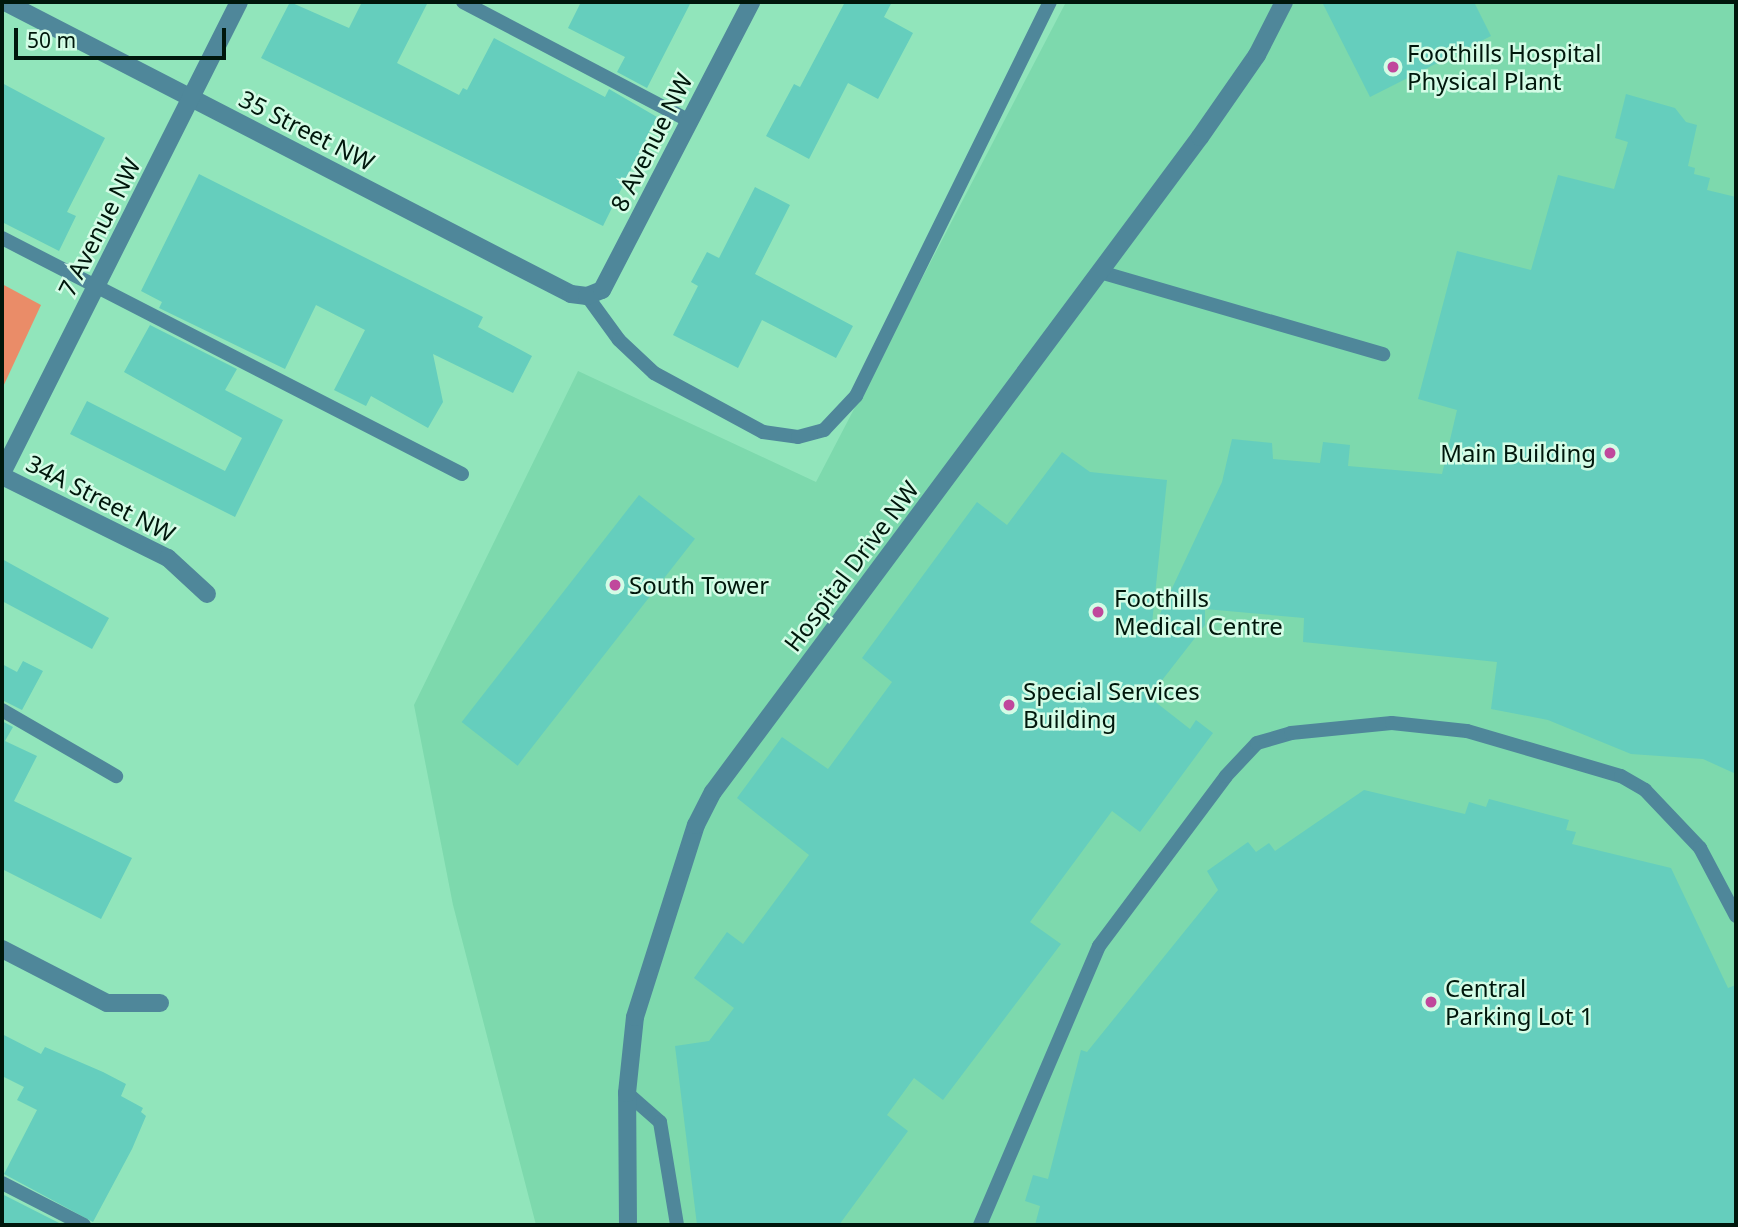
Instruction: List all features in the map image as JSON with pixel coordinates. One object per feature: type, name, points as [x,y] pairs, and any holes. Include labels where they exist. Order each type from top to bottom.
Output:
[{"type":"street","name":"35 Street NW","points":[[5,2],[571,294],[587,296]]},
{"type":"street","name":"7 Avenue NW","points":[[2,474],[239,2]]},
{"type":"street","name":"8 Avenue NW","points":[[587,296],[602,290],[751,2]]},
{"type":"street","name":"Hospital Drive NW","points":[[628,1225],[627,1093],[635,1017],[696,825],[713,792],[1258,55],[1284,2]]},
{"type":"street","name":"34A Street NW","points":[[2,474],[168,558],[208,594]]},
{"type":"street","points":[[2,949],[107,1003],[160,1003]]},
{"type":"lane","points":[[463,2],[690,121]]},
{"type":"lane","points":[[587,296],[619,340],[654,373],[763,432],[798,437],[824,430],[856,396],[1050,2]]},
{"type":"lane","points":[[2,238],[462,474]]},
{"type":"lane","points":[[1100,272],[1383,354]]},
{"type":"lane","points":[[2,710],[116,776]]},
{"type":"lane","points":[[980,1225],[1099,946],[1226,776],[1257,743],[1291,733],[1392,723],[1467,731],[1621,776],[1645,790],[1700,848],[1736,916]]},
{"type":"lane","points":[[627,1093],[660,1122],[677,1225]]},
{"type":"lane","points":[[2,1183],[84,1225]]},
{"type":"shaded area","name":"Foothills Medical Centre","points":[[1066,2],[1736,2],[1736,1225],[536,1225],[453,905],[414,705],[578,371],[816,482]]},
{"type":"shaded area","points":[[2,284],[41,305],[2,389]]},
{"type":"building","points":[[290,2],[349,28],[362,2],[428,2],[397,63],[459,95],[463,88],[467,90],[494,38],[605,97],[609,89],[657,117],[603,226],[261,58]]},
{"type":"building","points":[[581,2],[691,2],[647,88],[617,72],[625,57],[568,28]]},
{"type":"building","points":[[845,2],[892,2],[884,17],[913,33],[878,99],[848,83],[809,159],[766,136],[794,84],[800,87]]},
{"type":"building","name":"Foothills Hospital Physical Plant","points":[[1322,2],[1474,2],[1491,36],[1370,97]]},
{"type":"building","points":[[2,83],[105,138],[67,212],[76,216],[59,251],[2,222]]},
{"type":"building","points":[[1626,94],[1675,108],[1686,122],[1697,125],[1688,166],[1695,168],[1694,174],[1710,178],[1707,190],[1736,197],[1736,774],[1703,759],[1631,754],[1548,720],[1491,709],[1497,662],[1303,642],[1304,618],[1205,609],[1205,625],[1149,697],[1190,729],[1196,720],[1213,733],[1140,832],[1112,811],[1030,922],[1061,944],[943,1100],[914,1078],[887,1115],[908,1131],[839,1225],[697,1225],[675,1046],[709,1041],[734,1008],[694,978],[727,932],[743,944],[809,855],[737,798],[782,737],[828,769],[892,682],[862,658],[977,502],[1007,525],[1062,452],[1090,472],[1167,480],[1151,633],[1222,482],[1232,439],[1272,443],[1273,459],[1320,463],[1323,442],[1350,445],[1348,466],[1442,474],[1457,410],[1418,399],[1457,251],[1531,270],[1558,175],[1614,189],[1628,142],[1615,138]]},
{"type":"building","points":[[199,174],[483,317],[478,327],[532,356],[513,393],[433,354],[443,402],[428,428],[371,396],[366,406],[334,390],[365,330],[316,305],[285,369],[159,308],[162,302],[141,291]]},
{"type":"building","points":[[755,187],[790,205],[755,274],[853,326],[836,358],[762,320],[738,368],[673,335],[698,286],[691,282],[707,252],[719,258]]},
{"type":"building","points":[[150,325],[237,369],[225,390],[283,420],[235,517],[70,434],[87,401],[225,471],[242,438],[124,372]]},
{"type":"building","name":"South Tower","points":[[639,495],[695,539],[518,766],[462,722]]},
{"type":"building","points":[[2,559],[109,618],[92,649],[2,601]]},
{"type":"building","points":[[23,661],[43,671],[22,710],[2,700],[2,664],[17,672]]},
{"type":"building","points":[[2,721],[13,727],[5,741],[37,756],[14,801],[132,858],[101,919],[2,869]]},
{"type":"building","name":"Central Parking Lot 1","points":[[1364,790],[1465,814],[1469,802],[1486,807],[1489,799],[1569,820],[1566,830],[1576,832],[1572,844],[1671,868],[1728,988],[1736,985],[1736,1225],[1035,1225],[1040,1206],[1025,1201],[1033,1175],[1048,1179],[1081,1050],[1087,1052],[1218,890],[1207,871],[1248,842],[1256,852],[1269,843],[1275,851]]},
{"type":"building","points":[[2,1034],[41,1054],[45,1047],[126,1084],[121,1096],[143,1108],[141,1112],[146,1116],[132,1149],[93,1222],[4,1174],[37,1110],[17,1100],[24,1087],[2,1076]]},
{"type":"building","points":[[2,1194],[63,1225],[2,1225]]},
{"type":"place","name":"Foothills Hospital Physical Plant","points":[[1393,67]]},
{"type":"place","name":"Main Building","points":[[1610,453]]},
{"type":"place","name":"South Tower","points":[[615,585]]},
{"type":"place","name":"Foothills Medical Centre","points":[[1098,612]]},
{"type":"place","name":"Special Services Building","points":[[1009,705]]},
{"type":"place","name":"Central Parking Lot 1","points":[[1431,1002]]}]
